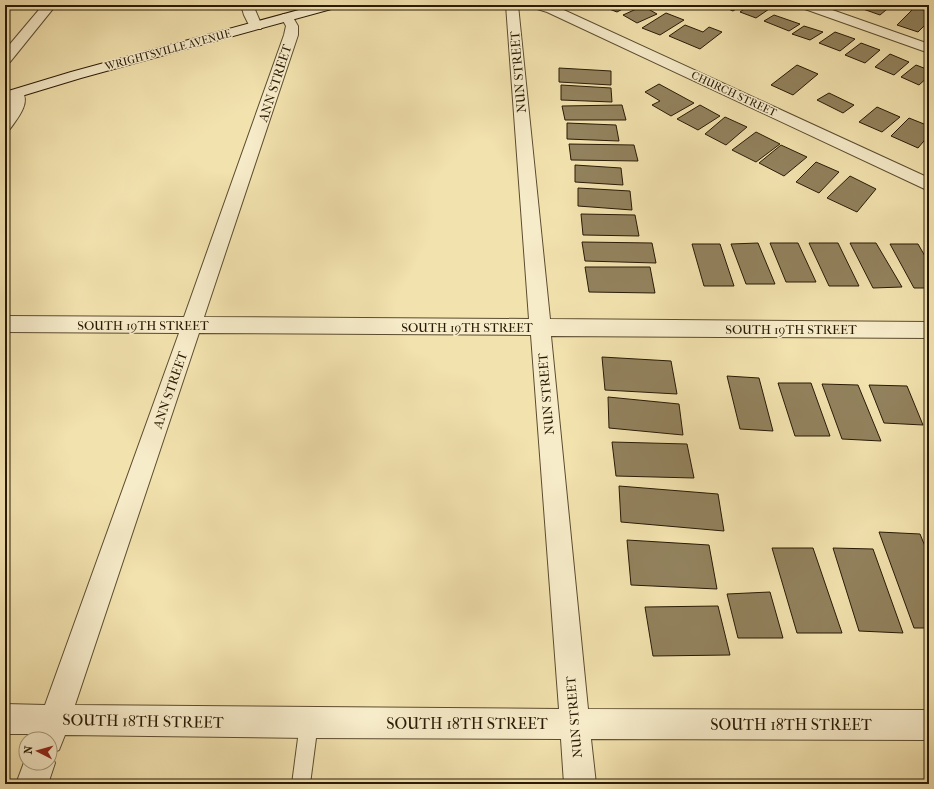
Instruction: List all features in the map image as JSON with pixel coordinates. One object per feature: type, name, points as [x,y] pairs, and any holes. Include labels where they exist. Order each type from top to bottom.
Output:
[{"type":"street","points":[[5,59],[50,5]]},
{"type":"street","points":[[247,5],[256,26]]},
{"type":"street","name":"WRIGHTSVILLE AVENUE","points":[[11,96],[76,75],[331,5]]},
{"type":"street","name":"NUN STREET","points":[[512,5],[580,784]]},
{"type":"street","name":"CHURCH STREET","points":[[538,5],[551,9],[929,185]]},
{"type":"street","points":[[806,5],[929,49]]},
{"type":"street","name":"ANN STREET","points":[[51,729],[193,324],[291,35],[292,26],[287,17]]},
{"type":"street","points":[[5,126],[17,108],[11,96]]},
{"type":"street","name":"SOUTH 19TH STREET","points":[[5,324],[193,324],[929,330]]},
{"type":"street","name":"SOUTH 18TH STREET","points":[[5,719],[51,729],[309,723],[929,725]]},
{"type":"street","points":[[32,784],[36,771]]},
{"type":"lane","points":[[301,784],[309,723]]},
{"type":"building","points":[[607,5],[630,5],[617,12],[604,7]]},
{"type":"building","points":[[719,5],[742,5],[733,11]]},
{"type":"building","points":[[750,5],[767,5],[772,7],[756,18],[740,12]]},
{"type":"building","points":[[868,5],[892,5],[880,15],[863,9]]},
{"type":"building","points":[[643,6],[657,14],[637,23],[623,15]]},
{"type":"building","points":[[915,7],[929,12],[929,21],[918,32],[897,25]]},
{"type":"building","points":[[666,13],[684,20],[660,35],[642,28]]},
{"type":"building","points":[[774,15],[800,24],[789,31],[764,21]]},
{"type":"building","points":[[685,25],[703,32],[709,27],[722,32],[700,49],[669,36]]},
{"type":"building","points":[[804,26],[823,32],[810,40],[792,34]]},
{"type":"building","points":[[835,32],[855,39],[840,51],[819,43]]},
{"type":"building","points":[[861,43],[880,50],[865,63],[845,55]]},
{"type":"building","points":[[890,54],[909,62],[894,75],[875,67]]},
{"type":"building","points":[[797,65],[818,74],[793,95],[771,85]]},
{"type":"building","points":[[916,65],[929,70],[929,76],[919,85],[901,77]]},
{"type":"building","points":[[559,68],[611,71],[611,85],[559,82]]},
{"type":"building","points":[[659,84],[694,103],[671,116],[652,105],[660,101],[645,92]]},
{"type":"building","points":[[561,85],[611,88],[612,102],[561,100]]},
{"type":"building","points":[[829,93],[854,105],[843,113],[817,100]]},
{"type":"building","points":[[622,105],[626,120],[565,120],[562,106]]},
{"type":"building","points":[[700,105],[720,116],[698,130],[677,119]]},
{"type":"building","points":[[877,107],[900,117],[882,132],[859,122]]},
{"type":"building","points":[[725,117],[747,127],[726,145],[705,134]]},
{"type":"building","points":[[909,118],[929,126],[929,135],[918,148],[891,136]]},
{"type":"building","points":[[567,123],[616,125],[619,141],[567,139]]},
{"type":"building","points":[[756,132],[780,144],[756,162],[732,150]]},
{"type":"building","points":[[569,144],[634,145],[638,161],[571,160]]},
{"type":"building","points":[[781,145],[807,157],[784,176],[759,163]]},
{"type":"building","points":[[816,162],[839,172],[819,193],[796,182]]},
{"type":"building","points":[[575,165],[621,168],[623,185],[575,182]]},
{"type":"building","points":[[850,176],[876,189],[857,212],[827,198]]},
{"type":"building","points":[[578,188],[630,191],[632,210],[578,206]]},
{"type":"building","points":[[581,214],[635,215],[639,236],[583,235]]},
{"type":"building","points":[[582,242],[652,243],[656,263],[585,261]]},
{"type":"building","points":[[758,243],[775,284],[746,284],[731,244]]},
{"type":"building","points":[[770,243],[798,243],[816,282],[786,282]]},
{"type":"building","points":[[809,243],[838,243],[859,286],[829,286]]},
{"type":"building","points":[[850,243],[876,243],[902,287],[873,288]]},
{"type":"building","points":[[692,244],[720,244],[734,286],[704,286]]},
{"type":"building","points":[[890,244],[918,244],[929,263],[929,288],[914,288]]},
{"type":"building","points":[[585,267],[650,267],[655,293],[589,292]]},
{"type":"building","points":[[602,357],[671,361],[677,394],[605,390]]},
{"type":"building","points":[[727,376],[759,378],[773,431],[740,429]]},
{"type":"building","points":[[778,383],[811,383],[830,436],[795,436]]},
{"type":"building","points":[[822,384],[858,385],[881,441],[842,439]]},
{"type":"building","points":[[869,385],[907,386],[923,425],[884,423]]},
{"type":"building","points":[[608,397],[679,404],[683,435],[609,428]]},
{"type":"building","points":[[612,442],[687,444],[694,478],[616,476]]},
{"type":"building","points":[[619,486],[718,494],[724,531],[621,522]]},
{"type":"building","points":[[879,532],[920,534],[929,556],[929,628],[914,628]]},
{"type":"building","points":[[627,540],[709,545],[717,589],[631,585]]},
{"type":"building","points":[[772,548],[813,548],[842,633],[797,633]]},
{"type":"building","points":[[833,548],[873,549],[903,633],[859,631]]},
{"type":"building","points":[[770,592],[783,638],[738,638],[727,594]]},
{"type":"building","points":[[718,606],[730,655],[653,656],[645,607]]}]
